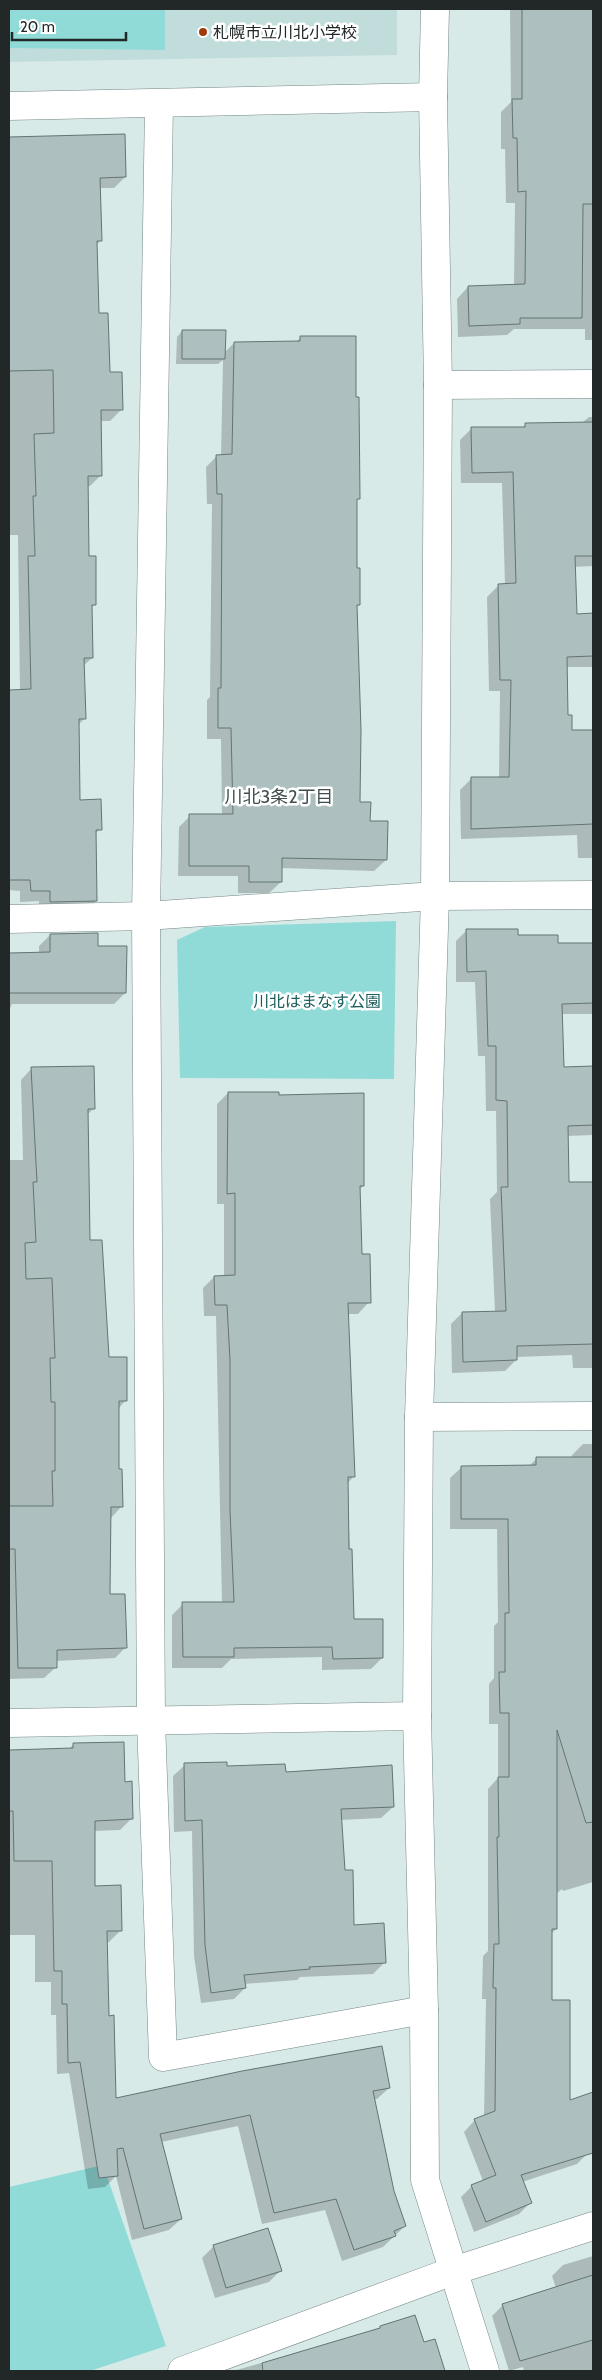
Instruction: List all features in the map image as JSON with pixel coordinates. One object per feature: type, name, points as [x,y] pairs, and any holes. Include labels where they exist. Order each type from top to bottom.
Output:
[{"type":"street","points":[[435,9],[434,97],[438,385],[435,896],[419,1417],[417,1716],[424,2010],[425,2180],[485,2371]]},
{"type":"street","points":[[9,106],[434,97]]},
{"type":"street","points":[[160,104],[146,916],[152,1721],[163,2056],[424,2010]]},
{"type":"street","points":[[438,385],[593,384]]},
{"type":"street","points":[[9,919],[146,916],[435,896],[593,895]]},
{"type":"street","points":[[419,1417],[593,1416]]},
{"type":"street","points":[[9,1723],[417,1716]]},
{"type":"street","points":[[186,2371],[453,2271],[593,2226]]},
{"type":"shaded area","name":"札幌市立川北小学校","points":[[9,9],[397,9],[397,55],[9,62]]},
{"type":"green space","points":[[9,9],[165,9],[165,50],[9,48]]},
{"type":"green space","name":"川北はまなす公園","points":[[396,921],[394,1079],[180,1078],[177,940],[205,927]]},
{"type":"green space","points":[[103,2165],[166,2346],[90,2371],[9,2371],[9,2187]]},
{"type":"building","points":[[522,9],[593,9],[593,204],[583,204],[582,318],[520,318],[520,324],[469,326],[468,286],[525,284],[526,191],[518,192],[517,138],[513,138],[512,99],[522,99]]},
{"type":"building","points":[[125,134],[126,177],[100,178],[102,241],[97,241],[99,313],[108,313],[110,372],[122,372],[123,410],[101,410],[102,476],[88,476],[89,556],[96,556],[96,605],[92,605],[93,658],[84,658],[86,719],[79,719],[80,800],[101,799],[102,830],[96,830],[97,901],[50,902],[50,891],[31,891],[30,880],[9,880],[9,690],[31,689],[28,556],[35,556],[33,496],[36,496],[34,434],[54,433],[53,370],[9,371],[9,137]]},
{"type":"building","points":[[182,330],[226,330],[225,359],[182,359]]},
{"type":"building","points":[[300,336],[356,336],[356,397],[359,397],[360,499],[357,499],[357,568],[360,568],[360,605],[357,605],[361,731],[360,802],[371,802],[370,821],[388,821],[387,860],[282,858],[282,882],[249,882],[249,866],[189,866],[189,814],[233,814],[231,728],[218,728],[218,688],[221,688],[222,494],[217,494],[216,455],[232,454],[234,342],[300,341]]},
{"type":"building","points":[[593,422],[593,556],[575,556],[577,614],[593,613],[593,656],[567,657],[568,715],[572,715],[572,730],[593,730],[593,824],[471,829],[471,777],[509,777],[511,680],[500,680],[498,584],[516,583],[513,472],[472,473],[471,427],[525,427],[525,423]]},
{"type":"building","points":[[466,929],[518,929],[518,935],[558,935],[558,943],[593,943],[593,1003],[562,1004],[564,1067],[593,1066],[593,1125],[568,1126],[569,1182],[593,1182],[593,1344],[517,1346],[517,1360],[463,1362],[462,1312],[506,1311],[501,1187],[508,1187],[507,1101],[496,1100],[496,1046],[488,1046],[486,971],[467,972]]},
{"type":"building","points":[[98,933],[98,946],[127,946],[126,993],[9,993],[9,953],[50,952],[50,934]]},
{"type":"building","points":[[94,1066],[95,1109],[88,1109],[90,1240],[102,1240],[109,1357],[127,1357],[127,1401],[119,1401],[119,1469],[122,1469],[123,1507],[111,1507],[110,1594],[125,1594],[127,1648],[57,1650],[57,1668],[18,1668],[15,1549],[9,1549],[9,1506],[53,1506],[52,1471],[55,1471],[55,1402],[51,1402],[50,1358],[55,1358],[52,1278],[26,1279],[25,1243],[36,1242],[33,1182],[37,1182],[31,1067]]},
{"type":"building","points":[[228,1092],[279,1092],[279,1095],[364,1093],[364,1186],[360,1186],[362,1254],[370,1254],[371,1303],[348,1303],[355,1477],[348,1477],[349,1549],[352,1549],[354,1619],[383,1619],[383,1658],[333,1659],[332,1647],[234,1648],[234,1657],[183,1657],[182,1602],[234,1602],[230,1510],[230,1360],[227,1305],[215,1305],[214,1276],[235,1275],[235,1193],[227,1194]]},
{"type":"building","points":[[536,1457],[593,1457],[593,1822],[586,1823],[557,1730],[557,1929],[552,1929],[552,2000],[570,2000],[570,2100],[593,2092],[593,2153],[521,2175],[532,2203],[486,2222],[471,2185],[496,2175],[474,2119],[495,2111],[496,1988],[493,1988],[494,1944],[499,1944],[498,1777],[509,1777],[509,1713],[500,1713],[499,1672],[505,1672],[505,1613],[509,1613],[508,1519],[461,1519],[461,1466],[536,1465]]},
{"type":"building","points":[[124,1742],[125,1782],[132,1781],[133,1819],[95,1821],[95,1886],[121,1885],[122,1931],[107,1931],[109,2016],[114,2015],[116,2098],[242,2071],[382,2046],[390,2088],[373,2091],[394,2191],[406,2226],[394,2231],[396,2236],[354,2250],[336,2199],[274,2213],[250,2115],[160,2134],[182,2219],[144,2229],[123,2148],[117,2149],[118,2176],[99,2178],[80,2062],[68,2063],[67,2004],[62,2004],[62,1971],[54,1971],[52,1861],[14,1861],[13,1811],[9,1811],[9,1750],[73,1748],[73,1743]]},
{"type":"building","points":[[227,1762],[227,1766],[285,1764],[286,1772],[392,1765],[394,1807],[341,1809],[345,1870],[353,1870],[354,1925],[384,1923],[386,1963],[309,1967],[310,1969],[244,1975],[246,1988],[211,1993],[205,1945],[202,1820],[185,1821],[184,1763]]},
{"type":"building","points":[[268,2228],[282,2271],[226,2288],[213,2245]]},
{"type":"building","points":[[593,2275],[593,2340],[520,2361],[502,2304]]},
{"type":"building","points":[[415,2315],[424,2342],[435,2339],[445,2371],[263,2371],[262,2363],[380,2328],[380,2326]]},
{"type":"place","name":"札幌市立川北小学校","points":[[203,32]]},
{"type":"district","name":"川北3条2丁目","points":[[279,797]]}]
